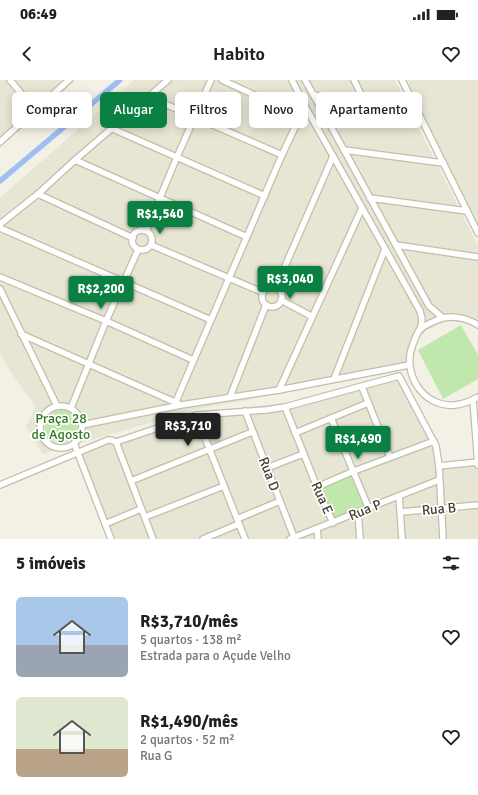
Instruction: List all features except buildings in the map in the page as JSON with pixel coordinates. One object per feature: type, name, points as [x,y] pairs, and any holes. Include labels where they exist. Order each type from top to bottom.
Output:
[{"type":"street","points":[[10,80],[20,92]]},
{"type":"street","points":[[55,92],[69,80]]},
{"type":"street","points":[[155,92],[168,80]]},
{"type":"street","points":[[206,92],[211,80]]},
{"type":"street","points":[[222,80],[249,92]]},
{"type":"street","points":[[292,80],[298,92]]},
{"type":"street","points":[[305,80],[429,306],[442,317]]},
{"type":"street","points":[[354,80],[360,92]]},
{"type":"street","points":[[402,80],[408,92]]},
{"type":"street","points":[[308,111],[420,311],[422,319],[421,329],[410,351],[409,364],[410,373],[416,386],[427,397],[440,403],[454,405],[468,402],[476,398],[478,466]]},
{"type":"street","points":[[422,122],[478,234]]},
{"type":"street","points":[[0,142],[15,128]]},
{"type":"street","points":[[0,224],[38,194],[113,128],[265,196]]},
{"type":"street","points":[[146,231],[190,128]]},
{"type":"street","points":[[222,128],[282,155]]},
{"type":"street","points":[[177,405],[193,360],[294,128]]},
{"type":"street","points":[[344,150],[443,163]]},
{"type":"street","points":[[276,287],[333,156]]},
{"type":"street","points":[[75,160],[159,199],[247,237]]},
{"type":"street","points":[[38,194],[132,238]]},
{"type":"street","points":[[370,198],[467,211]]},
{"type":"street","points":[[279,390],[311,316],[362,208]]},
{"type":"street","points":[[0,228],[211,320]]},
{"type":"street","points":[[132,238],[138,231],[146,231],[151,235],[151,245],[147,249],[138,250]]},
{"type":"street","points":[[132,238],[134,246],[138,250]]},
{"type":"street","points":[[151,245],[262,292]]},
{"type":"street","points":[[396,245],[478,257]]},
{"type":"street","points":[[334,380],[385,249]]},
{"type":"street","points":[[70,408],[106,321],[138,250]]},
{"type":"street","points":[[0,277],[106,321],[193,360]]},
{"type":"street","points":[[262,292],[267,288],[276,287]]},
{"type":"street","points":[[262,292],[262,301],[266,305],[274,306],[281,300],[281,294],[276,287]]},
{"type":"street","points":[[0,289],[57,406]]},
{"type":"street","points":[[281,300],[311,316]]},
{"type":"street","points":[[230,397],[266,305]]},
{"type":"street","points":[[421,329],[442,317],[459,317],[473,321],[478,325]]},
{"type":"street","points":[[21,334],[177,405]]},
{"type":"street","points":[[82,425],[177,405],[279,390],[409,364]]},
{"type":"street","points":[[0,485],[108,440],[116,442],[196,415],[245,412],[285,407],[400,376],[434,441],[438,452],[440,509],[443,539]]},
{"type":"street","points":[[362,387],[390,457]]},
{"type":"street","points":[[295,433],[368,403]]},
{"type":"street","points":[[57,406],[70,408],[76,412],[80,418],[82,425],[80,435],[74,443],[68,446],[55,446],[44,438],[41,432],[42,419],[46,413],[57,406]]},
{"type":"street","name":"Rua E","points":[[285,407],[316,487],[333,523]]},
{"type":"street","name":"Rua D","points":[[245,412],[280,501],[292,538]]},
{"type":"street","points":[[196,415],[245,539]]},
{"type":"street","points":[[330,418],[369,508]]},
{"type":"street","points":[[130,481],[208,448],[252,432]]},
{"type":"street","points":[[316,487],[434,441]]},
{"type":"street","points":[[116,442],[153,539]]},
{"type":"street","points":[[74,443],[112,539]]},
{"type":"street","points":[[267,468],[303,454]]},
{"type":"street","points":[[439,466],[478,462]]},
{"type":"street","name":"Rua P","points":[[292,538],[439,480]]},
{"type":"street","points":[[144,517],[224,486]]},
{"type":"street","points":[[399,496],[402,539]]},
{"type":"street","points":[[203,539],[280,501]]},
{"type":"street","name":"Rua B","points":[[401,512],[478,505]]},
{"type":"street","points":[[105,524],[141,509]]},
{"type":"street","points":[[358,513],[360,539]]},
{"type":"street","points":[[317,529],[318,539]]},
{"type":"shaded area","points":[[0,80],[76,80],[62,92],[12,92],[12,128],[22,128],[0,147]]},
{"type":"shaded area","points":[[134,80],[395,80],[401,92],[316,92],[316,128],[419,128],[478,246],[478,322],[448,319],[426,331],[418,340],[413,351],[412,365],[305,389],[193,410],[43,454],[26,427],[36,407],[8,368],[0,353],[0,198],[79,128],[92,128],[92,117],[100,110],[100,128],[167,128],[167,92],[120,92]]},
{"type":"shaded area","points":[[407,80],[478,80],[478,232],[422,112],[422,92],[413,92]]},
{"type":"shaded area","points":[[400,372],[437,443],[441,480],[287,539],[112,539],[80,453],[195,412],[286,403]]},
{"type":"shaded area","points":[[478,463],[478,539],[404,539],[402,497],[443,481],[443,467]]},
{"type":"shaded area","points":[[398,498],[400,539],[297,539]]},
{"type":"green space","points":[[461,325],[478,355],[478,379],[443,399],[418,350]]},
{"type":"green space","name":"Praça 28 de Agosto","points":[[58,410],[64,410],[74,417],[77,426],[76,432],[70,439],[64,442],[58,442],[48,435],[45,429],[45,423],[52,413]]},
{"type":"green space","points":[[352,475],[365,506],[333,518],[322,487]]},
{"type":"waterway","points":[[0,181],[120,80]]}]
